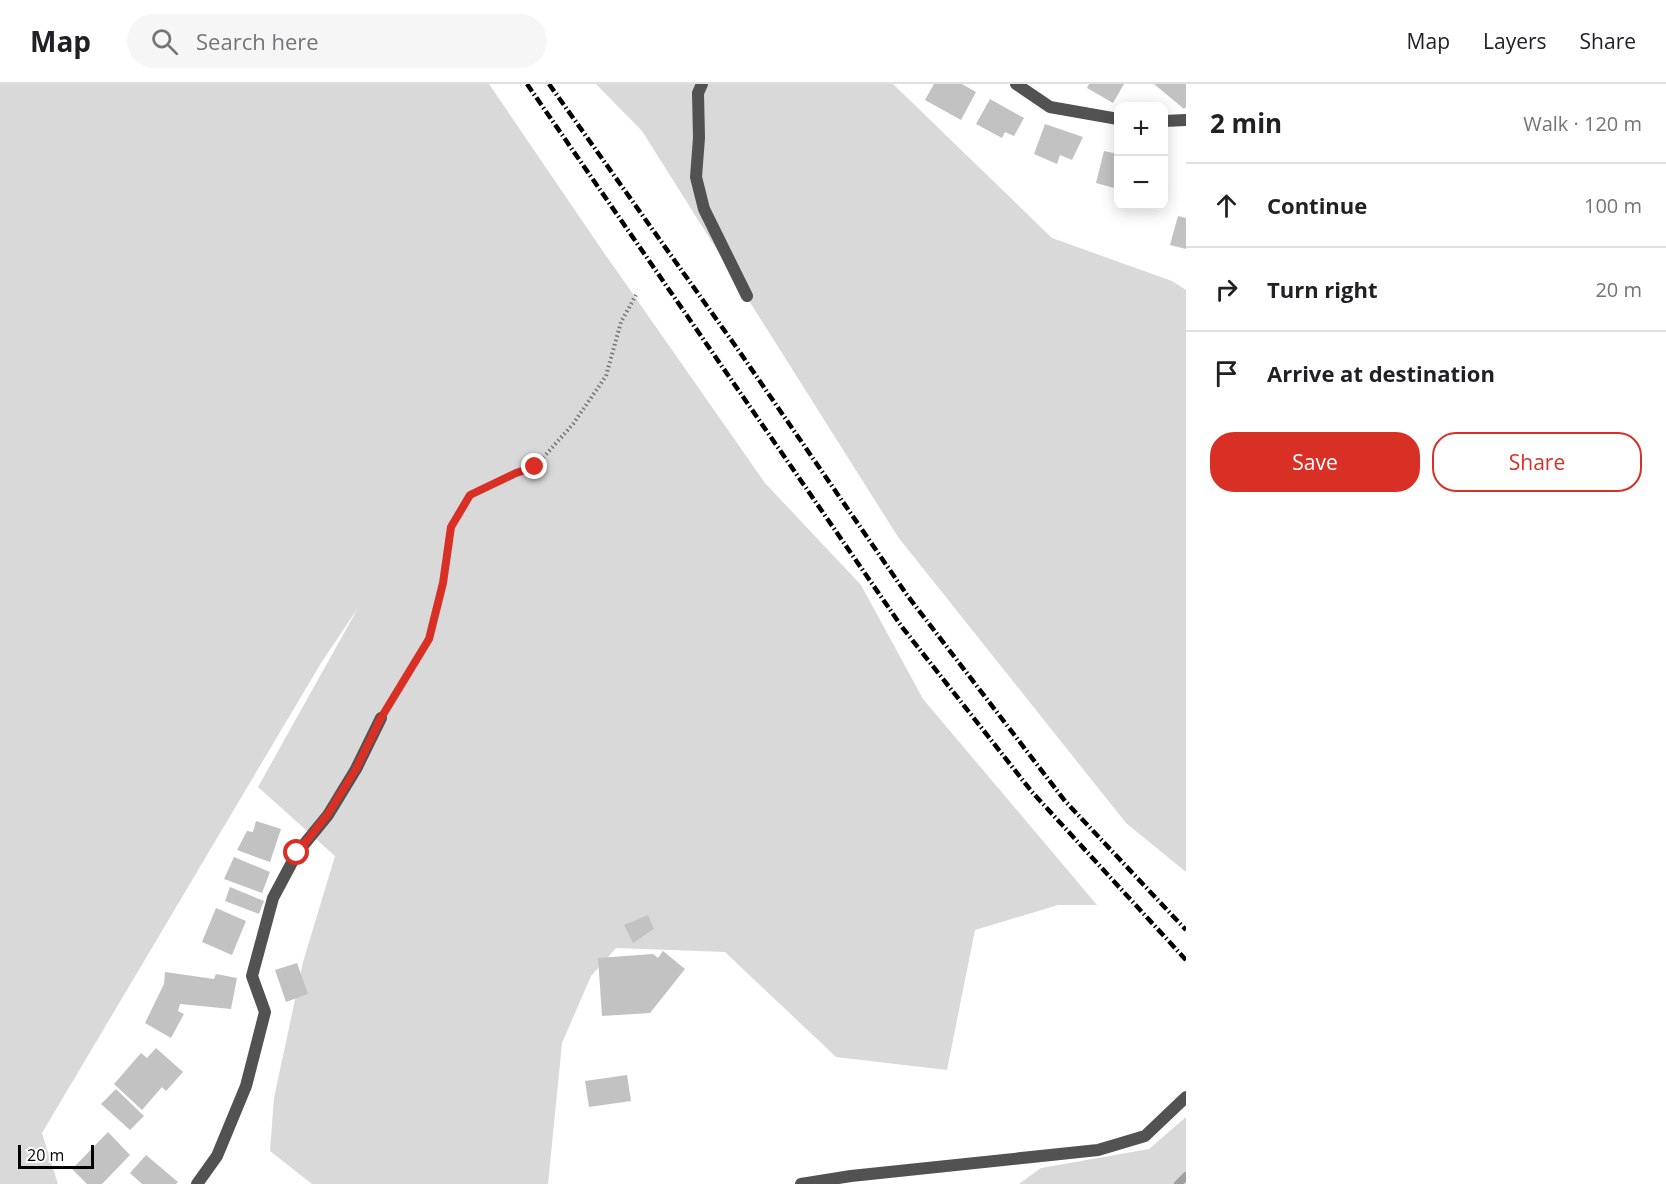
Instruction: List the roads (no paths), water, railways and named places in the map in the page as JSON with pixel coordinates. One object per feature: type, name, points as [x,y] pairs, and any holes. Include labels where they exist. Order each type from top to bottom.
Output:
[{"type":"street","points":[[702,84],[698,93],[699,138],[696,177],[704,209],[747,296]]},
{"type":"street","points":[[1016,84],[1050,107],[1114,118]]},
{"type":"street","points":[[1168,121],[1186,120]]},
{"type":"street","points":[[197,1184],[217,1156],[246,1086],[265,1012],[252,976],[273,898],[297,853],[328,814],[356,769],[381,718]]},
{"type":"street","points":[[801,1184],[851,1176],[1098,1150],[1145,1136],[1186,1097]]},
{"type":"waterway","points":[[1178,1184],[1186,1176]]},
{"type":"railway","points":[[527,84],[902,627],[1032,792],[1186,960]]},
{"type":"railway","points":[[549,84],[739,351],[907,595],[1065,801],[1186,930]]}]
